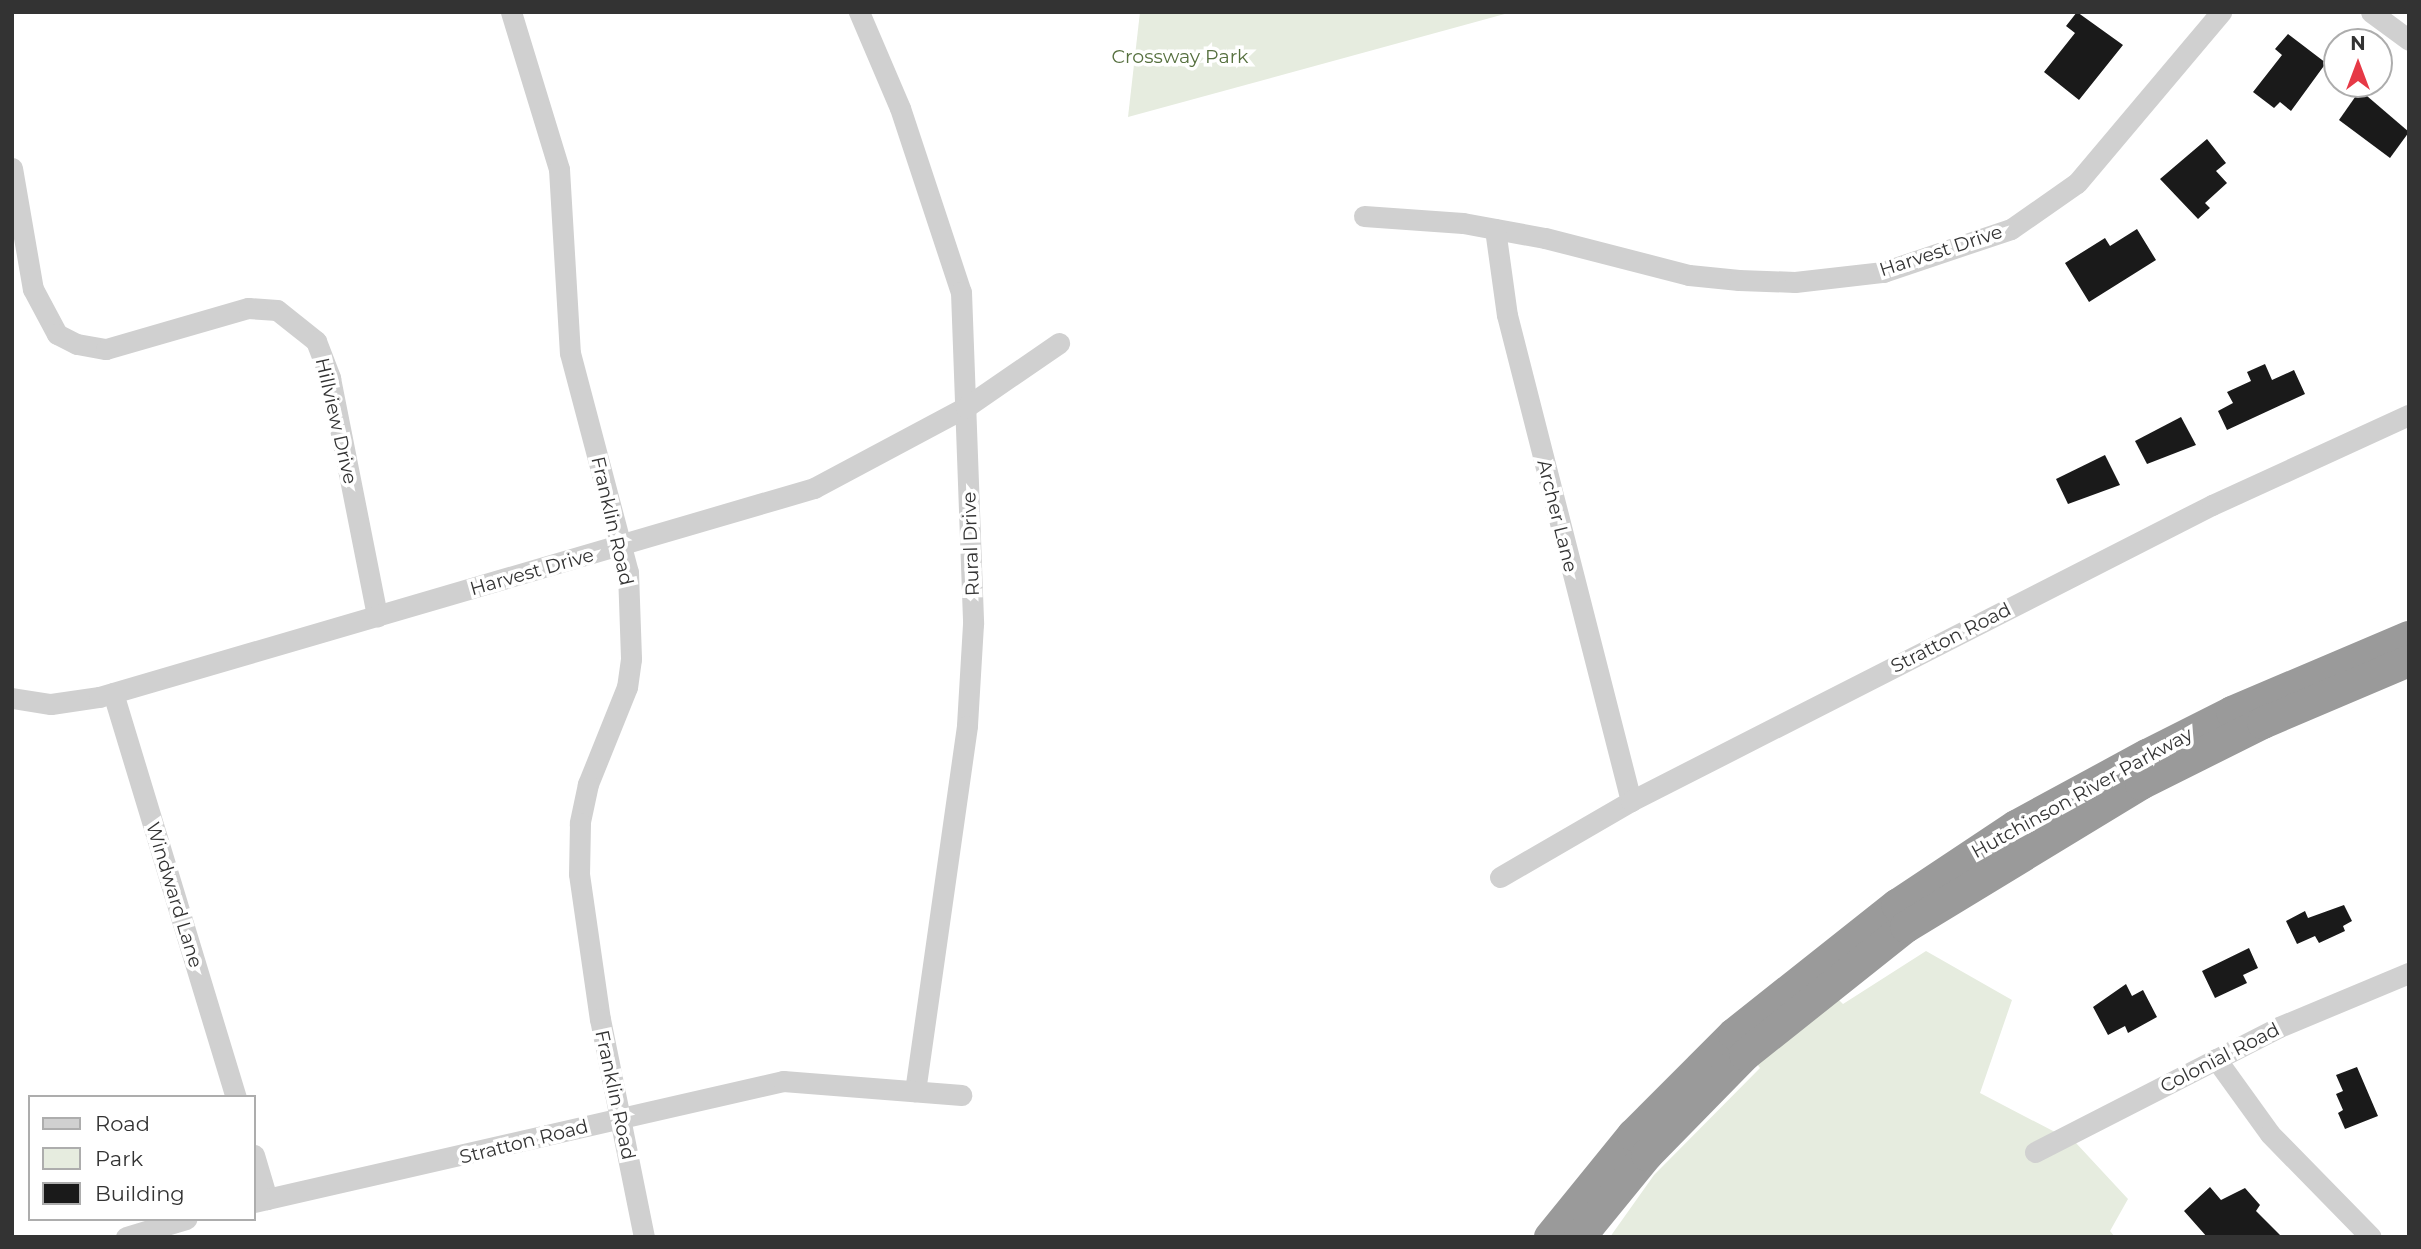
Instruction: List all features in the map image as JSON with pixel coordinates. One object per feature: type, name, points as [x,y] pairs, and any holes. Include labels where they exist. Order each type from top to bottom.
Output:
[{"type":"highway","points":[[2232,712],[2339,646],[2409,614]]},
{"type":"highway","name":"Hutchinson River Parkway","points":[[1550,1237],[1633,1135],[1682,1083],[1734,1034],[1840,946],[2016,826],[2232,712],[2409,637]]},
{"type":"highway","name":"Hutchinson River Parkway","points":[[1580,1237],[1647,1155],[1745,1055],[1906,926],[2141,784],[2263,723],[2409,661]]},
{"type":"street","name":"Franklin Road","points":[[510,12],[559,169],[570,353],[628,572],[631,659],[618,712],[587,784],[580,823],[579,874],[585,934],[644,1237]]},
{"type":"street","name":"Rural Drive","points":[[859,12],[900,108],[961,292],[973,624],[967,726],[915,1091]]},
{"type":"street","name":"Harvest Drive","points":[[1364,216],[1495,229],[1689,275],[1726,279],[1795,282],[1883,272],[2011,229],[2077,183],[2221,12]]},
{"type":"street","points":[[2371,12],[2409,40]]},
{"type":"street","name":"Hillview Drive","points":[[12,168],[33,289],[57,334],[77,344],[106,348],[248,308],[278,310],[317,341],[330,378],[377,616]]},
{"type":"street","name":"Archer Lane","points":[[1495,229],[1507,315],[1631,801]]},
{"type":"street","name":"Harvest Drive","points":[[12,698],[51,704],[113,693],[814,488],[966,407],[1059,343]]},
{"type":"street","name":"Stratton Road","points":[[1500,877],[1631,801],[2212,505],[2409,415]]},
{"type":"street","name":"Windward Lane","points":[[113,693],[235,1095]]},
{"type":"street","name":"Colonial Road","points":[[2035,1152],[2216,1059],[2409,973]]},
{"type":"street","points":[[2216,1059],[2270,1134],[2371,1237]]},
{"type":"street","name":"Stratton Road","points":[[260,1201],[783,1081],[961,1095]]},
{"type":"street","points":[[256,1170],[260,1201]]},
{"type":"street","points":[[125,1237],[179,1221]]},
{"type":"green space","name":"Crossway Park","points":[[1140,12],[1512,12],[1128,117]]},
{"type":"green space","points":[[1926,951],[2012,1000],[1980,1093],[2076,1143],[2128,1199],[2110,1231],[2115,1237],[1610,1237],[1654,1175],[1760,1068],[1754,1060],[1832,993],[1843,1004]]},
{"type":"building","points":[[2077,12],[2123,45],[2079,100],[2044,72],[2075,33],[2066,26]]},
{"type":"building","points":[[2288,34],[2323,61],[2323,67],[2291,111],[2280,102],[2274,108],[2253,92],[2282,55],[2275,49]]},
{"type":"building","points":[[2354,98],[2369,98],[2409,132],[2390,158],[2339,120]]},
{"type":"building","points":[[2207,139],[2226,163],[2216,171],[2227,183],[2205,203],[2210,208],[2198,219],[2160,179]]},
{"type":"building","points":[[2137,229],[2156,260],[2089,302],[2065,263],[2105,238],[2110,246]]},
{"type":"building","points":[[2265,364],[2272,380],[2294,370],[2305,394],[2227,430],[2218,411],[2233,403],[2227,392],[2251,381],[2247,372]]},
{"type":"building","points":[[2181,417],[2196,445],[2147,464],[2135,441]]},
{"type":"building","points":[[2105,455],[2120,485],[2068,504],[2056,479]]},
{"type":"building","points":[[2344,905],[2352,921],[2343,926],[2345,931],[2319,943],[2315,936],[2297,944],[2286,921],[2305,911],[2308,918]]},
{"type":"building","points":[[2249,948],[2258,968],[2243,975],[2247,983],[2215,998],[2202,971]]},
{"type":"building","points":[[2126,984],[2132,996],[2143,990],[2157,1017],[2128,1033],[2125,1026],[2108,1035],[2093,1007]]},
{"type":"building","points":[[2357,1067],[2378,1116],[2345,1129],[2338,1113],[2343,1110],[2336,1094],[2343,1091],[2336,1075]]},
{"type":"building","points":[[2210,1187],[2221,1200],[2245,1188],[2260,1205],[2256,1211],[2282,1237],[2207,1237],[2184,1211]]}]
